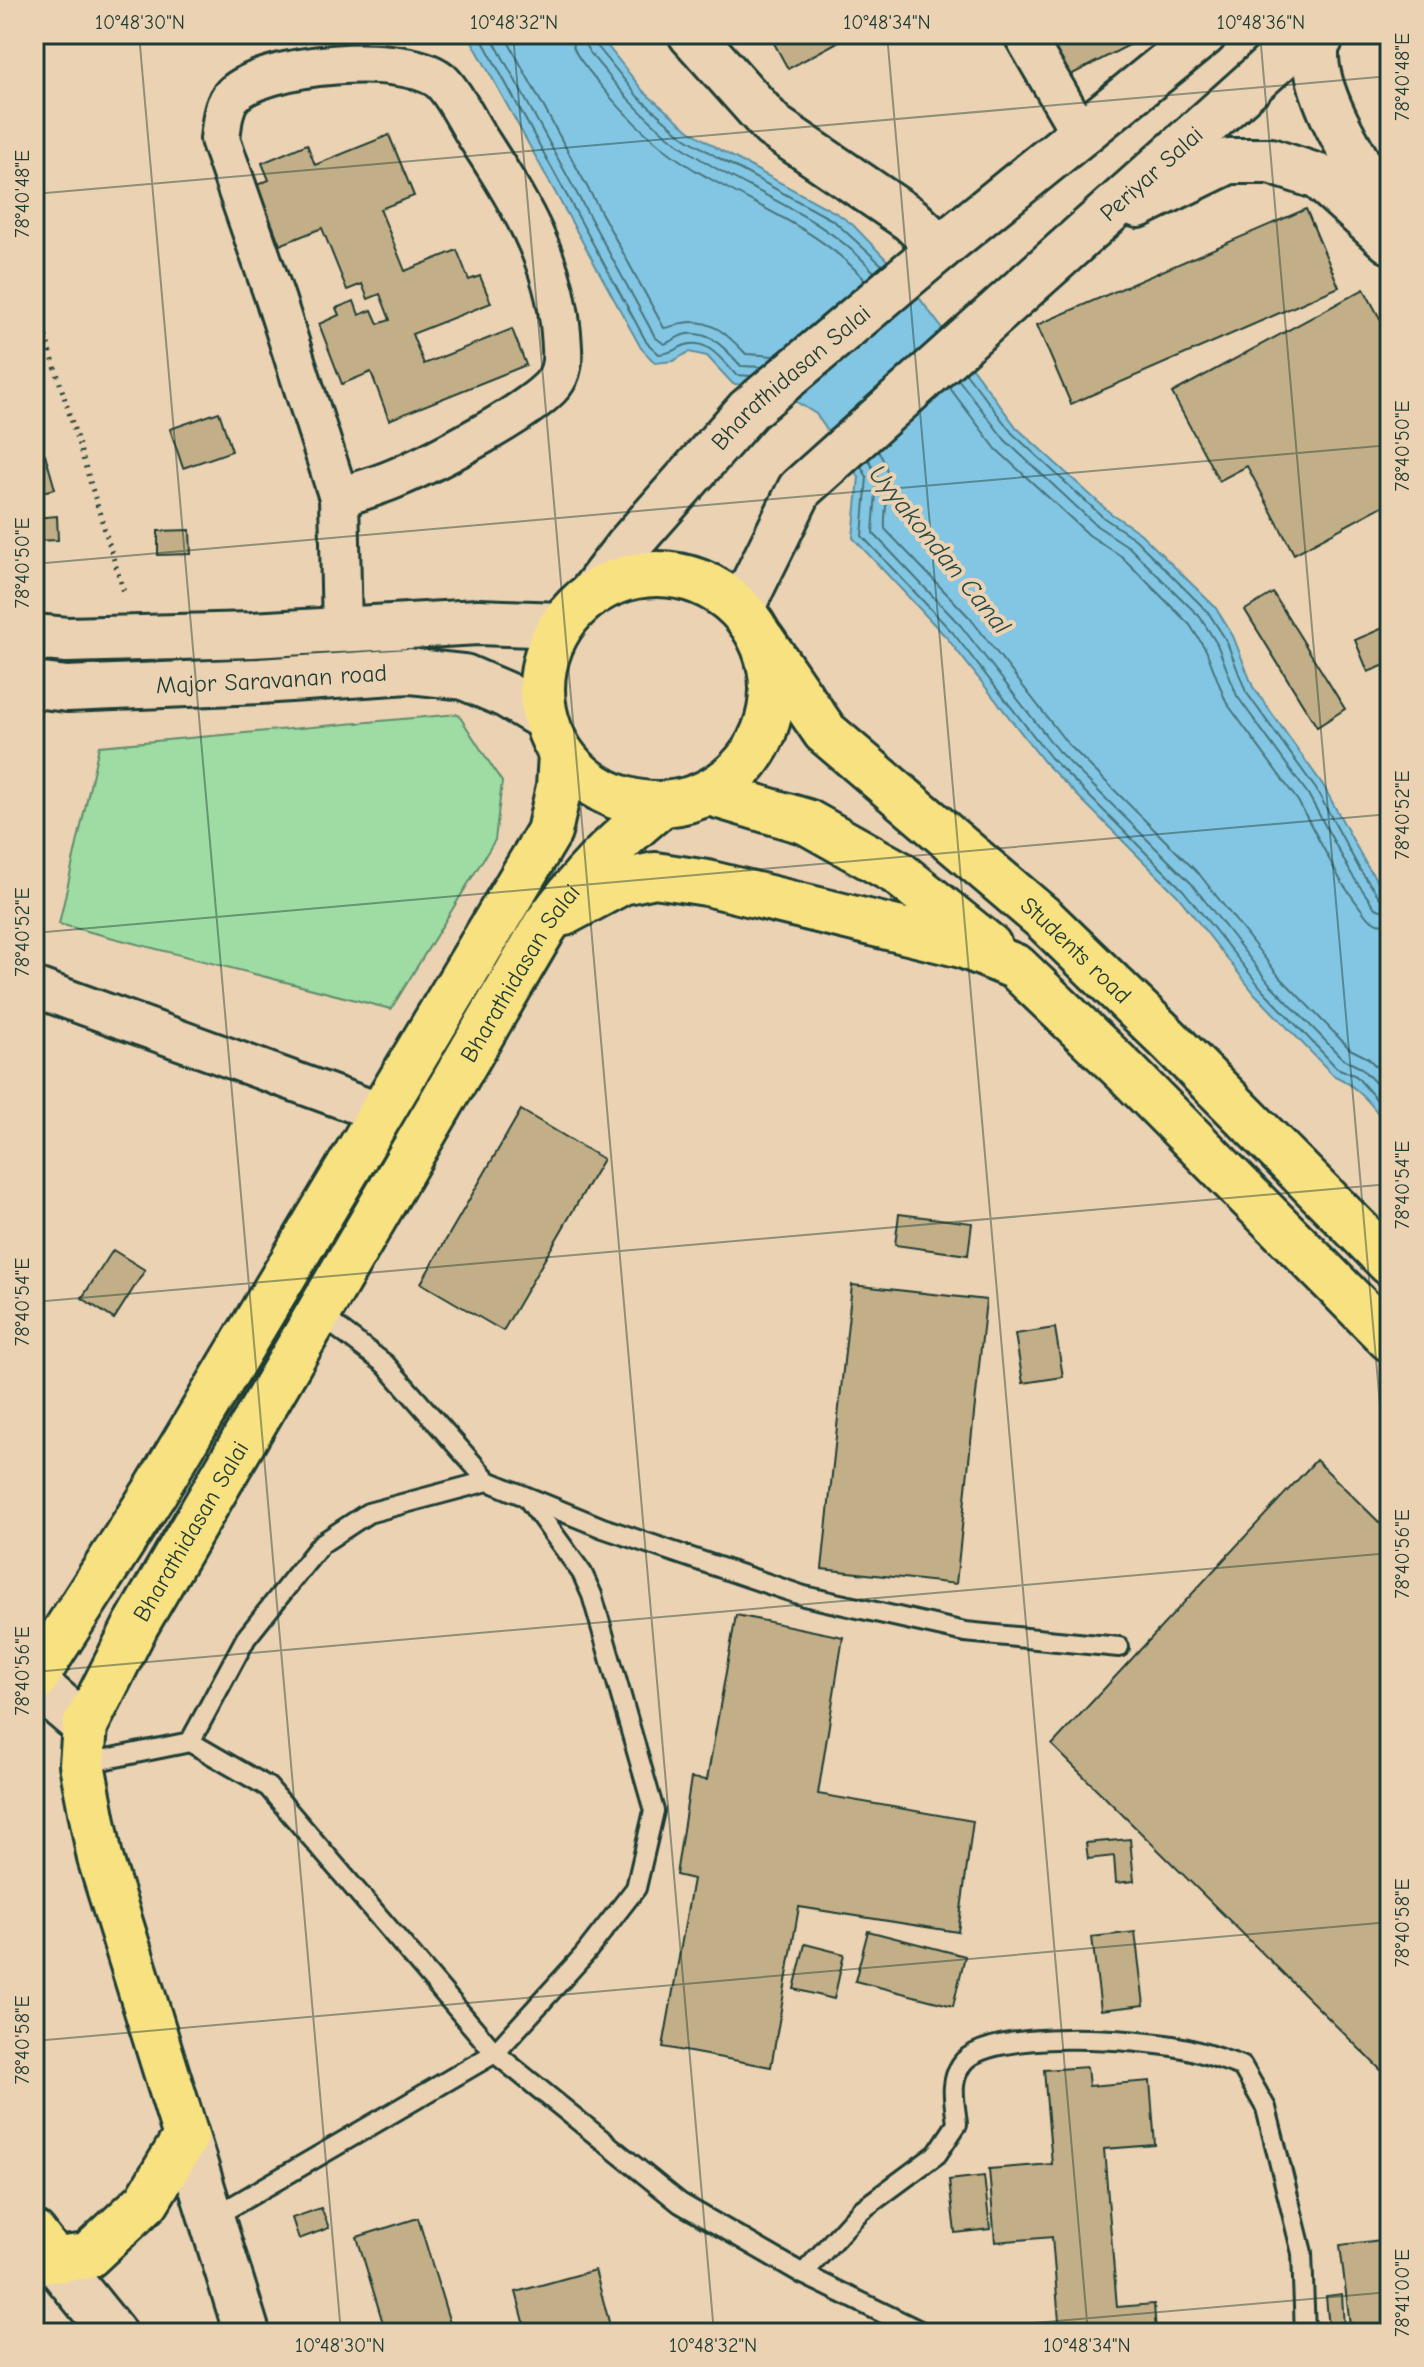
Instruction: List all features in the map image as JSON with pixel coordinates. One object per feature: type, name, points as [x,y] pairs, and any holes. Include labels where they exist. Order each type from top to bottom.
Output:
[{"type":"main road","points":[[691,34],[773,126],[910,219],[940,248],[1204,34]]},
{"type":"main road","name":"Periyar Salai","points":[[751,625],[800,489],[1307,34]]},
{"type":"main road","points":[[1323,34],[1316,48],[1319,80],[1328,106],[1390,218]]},
{"type":"main road","points":[[1093,227],[1229,161],[1270,161],[1319,177],[1390,241]]},
{"type":"main road","name":"Bharathidasan Salai","points":[[592,593],[627,547],[748,410],[940,248]]},
{"type":"main road","points":[[654,573],[686,577],[716,589],[751,625],[772,677],[770,715],[755,750],[731,779],[709,793],[661,805],[622,800],[588,782],[553,736],[542,686],[547,654],[561,625],[575,607],[592,593],[622,578],[654,573]]},
{"type":"main road","name":"Major Saravanan road","points":[[34,637],[67,640],[478,622],[561,625]]},
{"type":"main road","name":"Students road","points":[[751,625],[825,732],[1043,918],[1390,1263]]},
{"type":"main road","name":"Major Saravanan road","points":[[34,685],[67,689],[409,671],[464,677],[506,695],[553,736]]},
{"type":"main road","name":"Bharathidasan Salai","points":[[34,1681],[156,1490],[549,832],[559,787],[553,736]]},
{"type":"main road","points":[[709,793],[807,822],[898,873],[1016,967],[1127,1073],[1390,1339]]},
{"type":"main road","name":"Bharathidasan Salai","points":[[84,1745],[136,1625],[545,926],[575,884],[613,844],[661,805]]},
{"type":"main road","points":[[545,926],[571,908],[622,882],[655,875],[707,883],[962,945],[1016,967]]},
{"type":"main road","points":[[34,1681],[84,1745],[100,1858],[247,2333]]},
{"type":"main road","points":[[44,2247],[88,2256],[147,2201],[186,2136]]},
{"type":"main road","points":[[44,2247],[113,2333]]},
{"type":"street","points":[[1023,34],[1081,134]]},
{"type":"street","points":[[339,498],[397,478],[539,400],[556,382],[563,363],[554,283],[536,236],[514,195],[443,82],[415,68],[374,62],[325,65],[263,78],[248,85],[231,97],[222,116],[220,139],[339,498],[342,630]]},
{"type":"street","points":[[34,987],[381,1113]]},
{"type":"lane","points":[[318,1313],[385,1364],[488,1481],[603,1528],[804,1596],[965,1632],[1119,1647]]},
{"type":"lane","points":[[190,1742],[246,1638],[321,1544],[368,1513],[488,1481]]},
{"type":"lane","points":[[212,2218],[495,2053],[584,1955],[636,1888],[654,1811],[592,1595],[582,1573],[526,1496]]},
{"type":"lane","points":[[84,1745],[190,1742],[268,1787],[495,2053],[680,2203],[803,2274],[918,2332]]},
{"type":"lane","points":[[803,2274],[860,2211],[937,2154],[957,2124],[952,2083],[963,2061],[990,2045],[1087,2037],[1183,2048],[1242,2066],[1266,2108],[1302,2253],[1305,2333]]},
{"type":"path","points":[[34,298],[129,608]]},
{"type":"green space","points":[[458,714],[502,782],[495,840],[391,1009],[59,924],[99,746]]},
{"type":"water","name":"Uyyakondan Canal","points":[[468,34],[598,34],[644,92],[689,130],[853,225],[905,279],[1017,428],[1109,512],[1140,533],[1215,607],[1233,636],[1253,687],[1323,785],[1367,866],[1390,899],[1390,1129],[1365,1098],[1333,1075],[1255,994],[1177,895],[1045,763],[947,638],[853,538],[859,477],[816,414],[769,385],[733,384],[707,356],[689,352],[673,361],[655,363],[641,348]]},
{"type":"building","points":[[769,34],[843,34],[845,38],[788,69]]},
{"type":"building","points":[[1037,34],[1131,34],[1135,42],[1061,80]]},
{"type":"building","points":[[389,135],[414,196],[380,209],[405,271],[457,250],[469,280],[480,276],[491,303],[412,334],[424,364],[512,329],[526,365],[389,420],[371,372],[342,384],[319,324],[339,315],[336,308],[354,301],[359,315],[372,310],[378,324],[390,320],[380,294],[368,299],[362,284],[347,290],[322,228],[280,245],[257,185],[269,180],[262,163],[307,144],[315,165]]},
{"type":"building","points":[[1306,209],[1339,287],[1071,404],[1037,325]]},
{"type":"building","points":[[1364,289],[1390,337],[1390,502],[1294,554],[1247,466],[1219,481],[1172,393]]},
{"type":"building","points":[[219,412],[232,451],[183,468],[170,429]]},
{"type":"building","points":[[45,454],[55,489],[37,493],[34,457]]},
{"type":"building","points":[[57,516],[58,540],[34,541],[34,518]]},
{"type":"building","points":[[190,530],[191,554],[158,555],[158,531]]},
{"type":"building","points":[[1273,593],[1345,709],[1317,727],[1245,610]]},
{"type":"building","points":[[1390,625],[1390,663],[1368,672],[1355,640]]},
{"type":"building","points":[[1390,775],[1390,796],[1380,783]]},
{"type":"building","points":[[521,1110],[603,1159],[503,1331],[421,1283]]},
{"type":"building","points":[[899,1214],[972,1223],[968,1255],[895,1245]]},
{"type":"building","points":[[113,1250],[145,1270],[114,1319],[82,1298]]},
{"type":"building","points":[[852,1285],[986,1300],[956,1584],[822,1569]]},
{"type":"building","points":[[1055,1328],[1063,1377],[1023,1383],[1015,1334]]},
{"type":"building","points":[[1316,1460],[1390,1533],[1390,2079],[1052,1745]]},
{"type":"building","points":[[736,1615],[843,1637],[818,1794],[973,1821],[958,1932],[799,1907],[771,2067],[663,2047],[693,1879],[676,1875],[691,1778],[707,1780]]},
{"type":"building","points":[[1130,1839],[1134,1881],[1116,1883],[1114,1856],[1088,1859],[1086,1843]]},
{"type":"building","points":[[868,1931],[965,1956],[953,2006],[855,1981]]},
{"type":"building","points":[[1135,1932],[1144,2005],[1101,2010],[1092,1937]]},
{"type":"building","points":[[805,1944],[844,1954],[834,1999],[794,1989]]},
{"type":"building","points":[[1087,2067],[1089,2086],[1150,2081],[1155,2145],[1104,2149],[1117,2307],[1154,2304],[1156,2333],[1060,2333],[1052,2237],[995,2242],[989,2169],[1052,2164],[1044,2070]]},
{"type":"building","points":[[984,2176],[990,2229],[955,2233],[949,2180]]},
{"type":"building","points":[[321,2208],[329,2228],[299,2239],[292,2218]]},
{"type":"building","points":[[418,2218],[453,2333],[386,2333],[357,2237]]},
{"type":"building","points":[[1390,2239],[1390,2333],[1351,2333],[1340,2245]]},
{"type":"building","points":[[595,2270],[612,2333],[527,2333],[516,2292]]},
{"type":"building","points":[[1342,2294],[1344,2328],[1329,2329],[1326,2296]]}]
